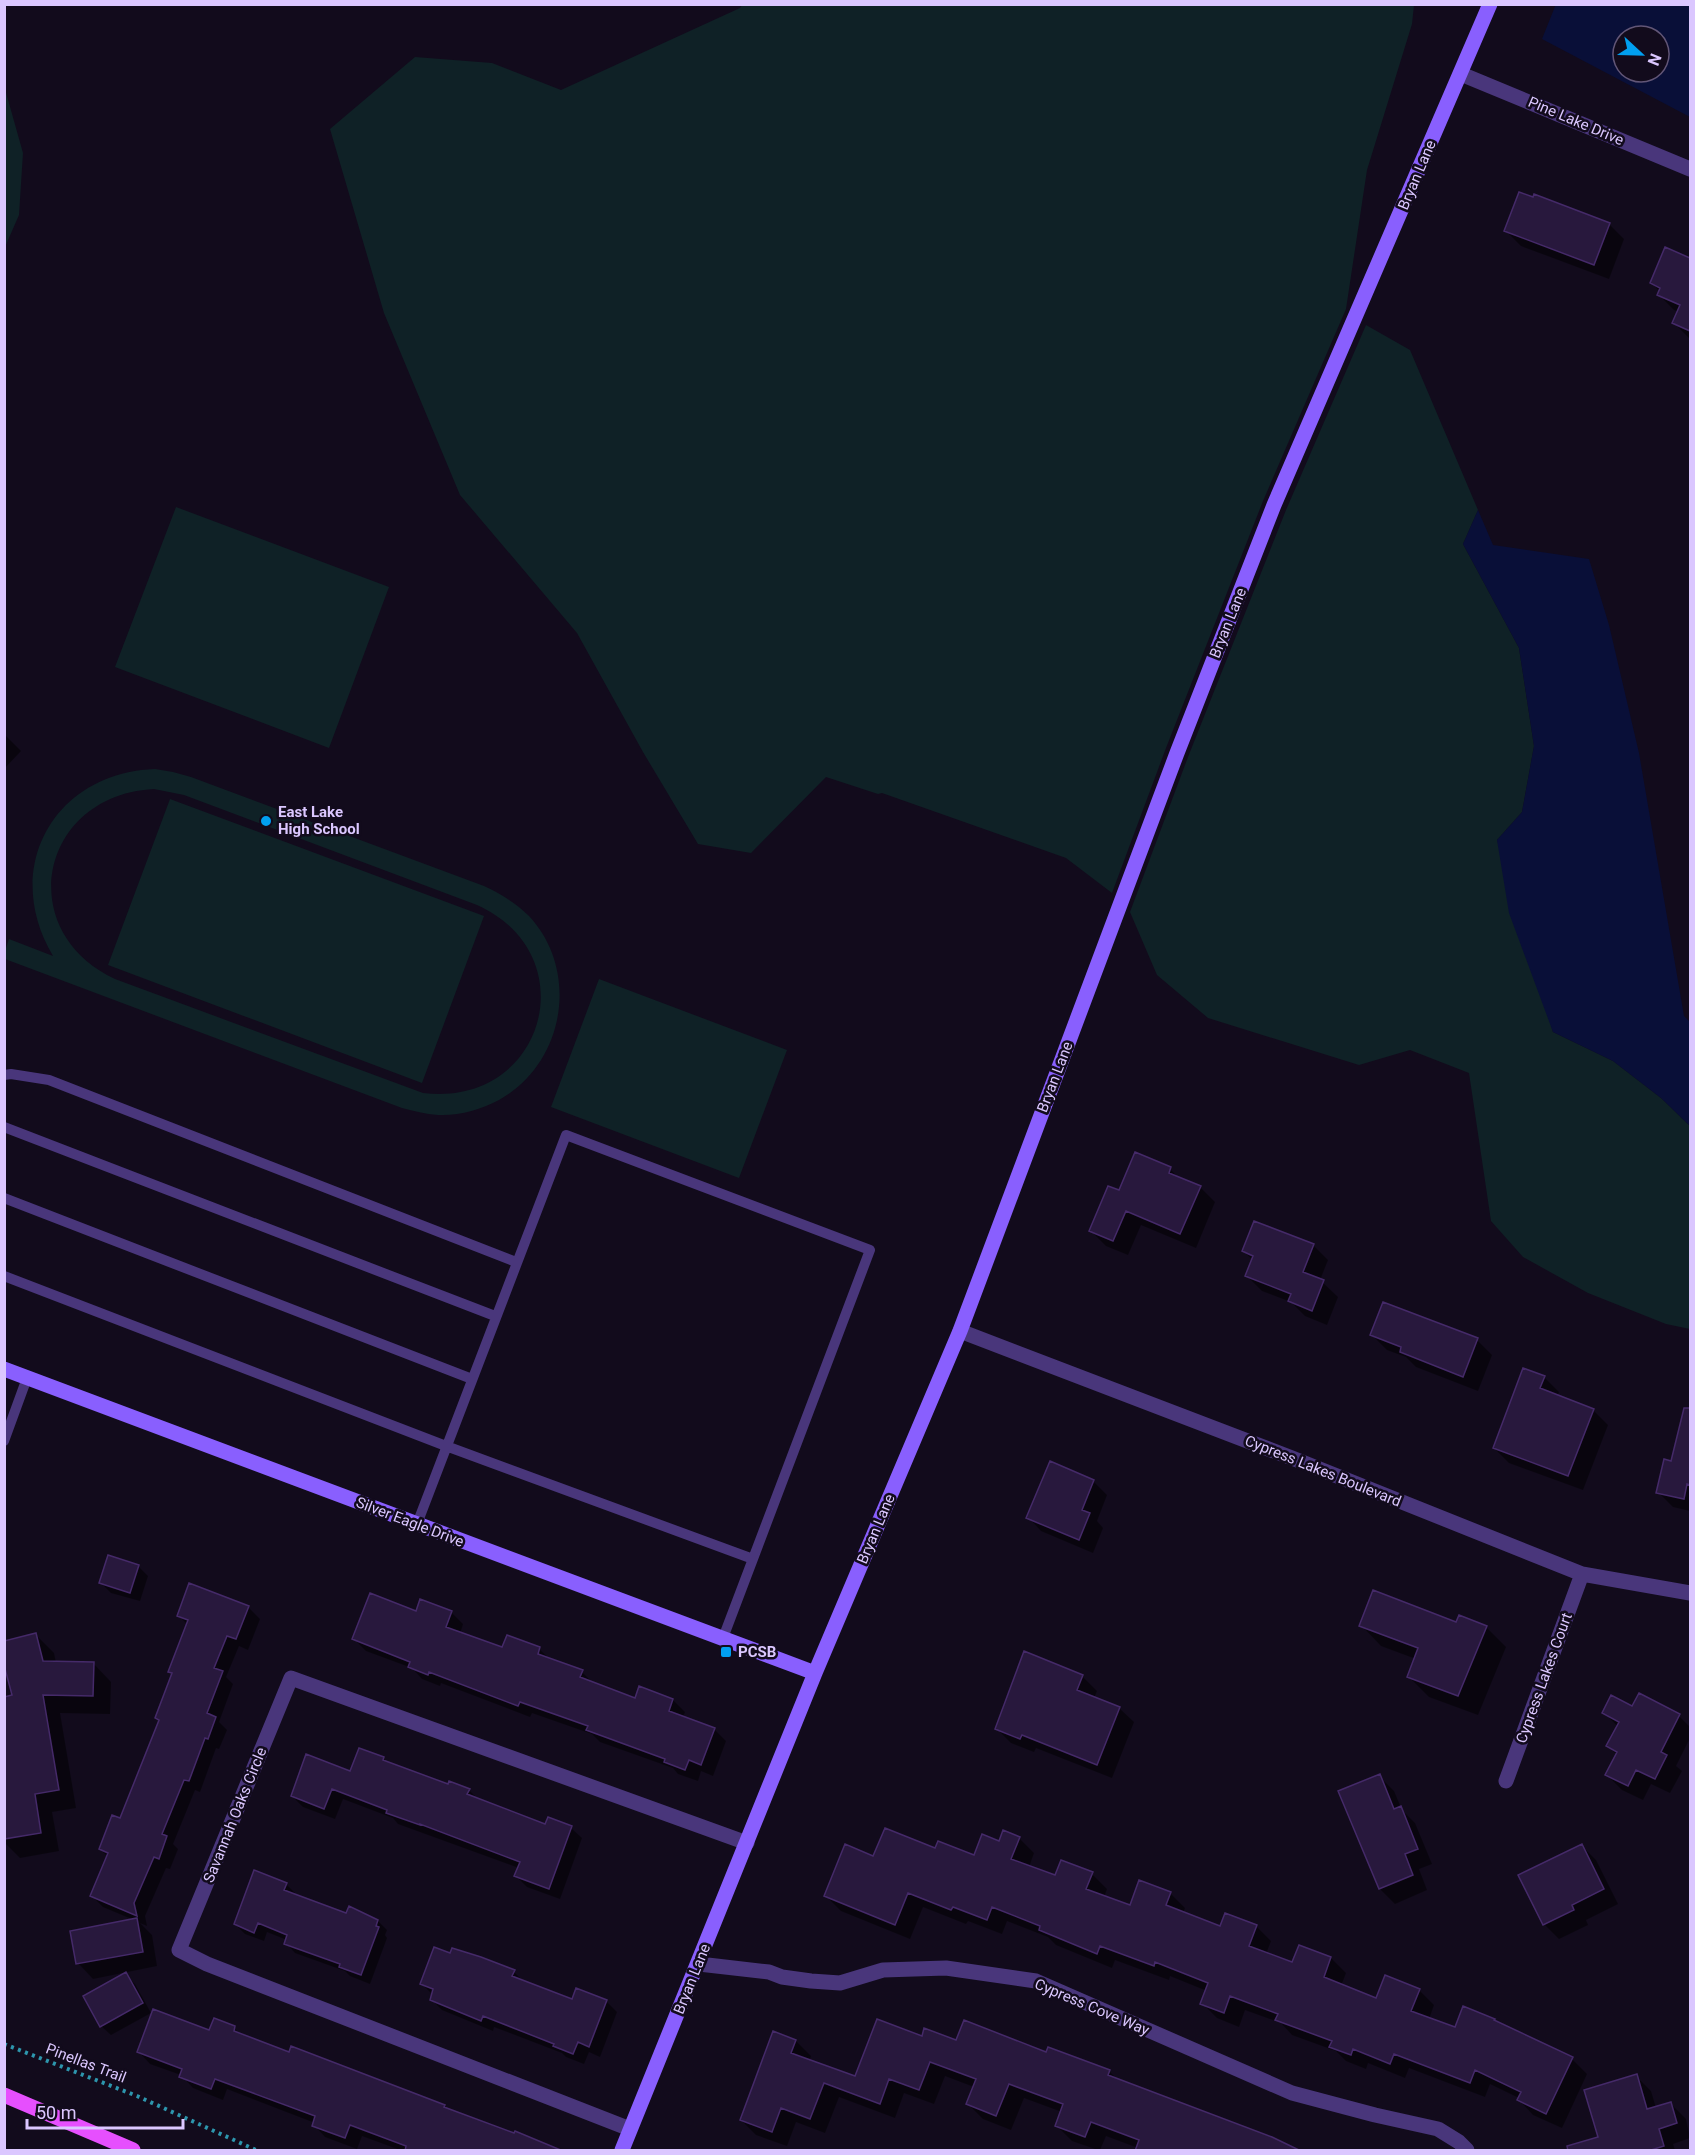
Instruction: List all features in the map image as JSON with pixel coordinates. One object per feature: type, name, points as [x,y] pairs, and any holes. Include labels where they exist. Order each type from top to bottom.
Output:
[{"type":"main road","points":[[4,2095],[133,2151]]},
{"type":"street","name":"Bryan Lane","points":[[622,2151],[815,1673],[960,1331],[1177,753],[1274,506],[1490,4]]},
{"type":"street","name":"Pine Lake Drive","points":[[1461,74],[1690,169]]},
{"type":"street","name":"Cypress Lakes Boulevard","points":[[960,1331],[1283,1455],[1582,1574],[1690,1593]]},
{"type":"street","name":"Silver Eagle Drive","points":[[4,1370],[815,1673]]},
{"type":"street","name":"Cypress Lakes Court","points":[[1506,1781],[1582,1574]]},
{"type":"street","name":"Savannah Oaks Circle","points":[[630,2129],[207,1964],[179,1950],[291,1678],[747,1843]]},
{"type":"street","name":"Cypress Cove Way","points":[[699,1964],[769,1972],[782,1977],[811,1982],[840,1983],[883,1970],[946,1968],[1036,1981],[1292,2093],[1438,2129],[1459,2142],[1467,2151]]},
{"type":"lane","points":[[4,1075],[49,1080],[516,1262]]},
{"type":"lane","points":[[4,1127],[495,1316]]},
{"type":"lane","points":[[417,1524],[566,1135],[870,1250],[723,1638]]},
{"type":"lane","points":[[4,1198],[472,1379]]},
{"type":"lane","points":[[4,1276],[446,1446],[753,1559]]},
{"type":"lane","points":[[4,1441],[27,1378]]},
{"type":"path","name":"Pinellas Trail","points":[[4,2044],[137,2096],[256,2151]]},
{"type":"shaded area","points":[[1556,4],[1690,5],[1690,117],[1627,84],[1671,84],[1671,24],[1611,24],[1611,75],[1542,39]]},
{"type":"shaded area","points":[[742,5],[1414,5],[1412,24],[1367,170],[1346,309],[1263,501],[1112,893],[1066,858],[882,793],[878,794],[826,777],[751,853],[698,844],[643,752],[577,633],[460,495],[384,313],[330,129],[415,57],[492,63],[561,90],[740,8]]},
{"type":"shaded area","points":[[5,89],[23,153],[19,215],[5,247]]},
{"type":"shaded area","points":[[1366,325],[1410,350],[1478,510],[1463,544],[1519,648],[1534,746],[1522,812],[1497,840],[1553,1032],[1613,1061],[1661,1098],[1690,1126],[1690,1329],[1666,1324],[1588,1293],[1523,1257],[1491,1221],[1469,1073],[1410,1050],[1359,1065],[1208,1018],[1157,975],[1130,912],[1188,757],[1286,510]]},
{"type":"shaded area","points":[[176,507],[389,587],[329,748],[115,667]]},
{"type":"shaded area","points":[[1478,510],[1493,545],[1589,559],[1609,625],[1639,753],[1684,1016],[1690,1022],[1690,1126],[1661,1098],[1613,1061],[1553,1032],[1509,913],[1497,840],[1522,812],[1534,746],[1519,648],[1463,544]]},
{"type":"shaded area","points":[[155,769],[191,777],[484,886],[514,903],[529,916],[545,939],[555,963],[559,989],[558,1015],[551,1041],[538,1064],[521,1084],[492,1104],[469,1112],[454,1114],[424,1113],[402,1108],[5,959],[9,939],[53,956],[38,923],[33,891],[36,860],[46,831],[64,807],[89,788],[119,775]],"holes":[[[154,789],[184,795],[477,905],[512,928],[532,958],[541,990],[537,1023],[523,1053],[498,1077],[465,1091],[423,1093],[115,979],[82,957],[62,930],[52,899],[53,868],[64,839],[85,814],[115,797]]]},
{"type":"shaded area","points":[[170,799],[484,916],[422,1083],[108,965]]},
{"type":"shaded area","points":[[599,979],[787,1050],[739,1178],[551,1107]]},
{"type":"building","points":[[1519,192],[1533,197],[1534,194],[1610,223],[1594,265],[1504,231]]},
{"type":"building","points":[[1665,247],[1690,258],[1690,331],[1672,323],[1680,305],[1657,295],[1660,288],[1650,283]]},
{"type":"building","points":[[1135,1152],[1171,1167],[1169,1173],[1201,1186],[1180,1234],[1126,1211],[1113,1241],[1089,1231],[1108,1186],[1119,1190]]},
{"type":"building","points":[[1254,1221],[1314,1244],[1303,1272],[1324,1280],[1312,1311],[1288,1301],[1291,1294],[1245,1276],[1253,1256],[1242,1251]]},
{"type":"building","points":[[1383,1302],[1478,1338],[1463,1377],[1400,1352],[1401,1347],[1370,1335]]},
{"type":"building","points":[[1523,1368],[1545,1376],[1540,1388],[1594,1409],[1568,1476],[1493,1448]]},
{"type":"building","points":[[1684,1408],[1690,1408],[1690,1485],[1687,1484],[1684,1499],[1656,1493],[1664,1459],[1671,1461]]},
{"type":"building","points":[[1050,1461],[1094,1480],[1082,1510],[1090,1513],[1079,1540],[1026,1518]]},
{"type":"building","points":[[108,1555],[139,1565],[130,1593],[99,1583]]},
{"type":"building","points":[[189,1583],[249,1606],[236,1639],[227,1636],[214,1668],[223,1671],[207,1713],[216,1717],[208,1739],[205,1738],[189,1781],[184,1780],[162,1834],[167,1836],[159,1859],[154,1857],[134,1903],[137,1916],[90,1896],[108,1853],[99,1849],[112,1815],[120,1818],[159,1720],[155,1718],[172,1673],[168,1672],[188,1620],[177,1616]]},
{"type":"building","points":[[1373,1590],[1456,1622],[1459,1615],[1487,1626],[1458,1696],[1407,1677],[1418,1648],[1359,1626]]},
{"type":"building","points":[[370,1593],[416,1611],[420,1599],[452,1611],[446,1627],[502,1647],[507,1635],[540,1647],[538,1654],[583,1670],[580,1677],[635,1698],[639,1686],[673,1699],[669,1711],[715,1728],[701,1765],[689,1760],[685,1770],[664,1762],[665,1759],[586,1730],[588,1726],[520,1702],[518,1706],[429,1672],[428,1675],[408,1667],[410,1662],[352,1639]]},
{"type":"building","points":[[36,1633],[43,1661],[94,1662],[93,1696],[43,1695],[59,1790],[35,1794],[41,1833],[4,1839],[4,1697],[12,1695],[4,1665],[4,1641]]},
{"type":"building","points":[[1024,1651],[1083,1675],[1077,1690],[1120,1707],[1097,1765],[1022,1735],[1020,1739],[995,1729]]},
{"type":"building","points":[[1639,1693],[1680,1714],[1661,1752],[1667,1755],[1655,1779],[1636,1770],[1628,1786],[1605,1775],[1617,1752],[1606,1746],[1619,1722],[1602,1713],[1611,1695],[1632,1706]]},
{"type":"building","points":[[359,1748],[384,1757],[383,1760],[448,1784],[449,1781],[470,1789],[467,1794],[545,1824],[548,1817],[572,1826],[549,1889],[514,1876],[520,1862],[386,1813],[387,1810],[332,1789],[324,1809],[291,1796],[306,1754],[350,1771]]},
{"type":"building","points":[[1380,1774],[1394,1809],[1401,1806],[1418,1849],[1405,1854],[1413,1875],[1379,1889],[1338,1791]]},
{"type":"building","points":[[885,1828],[935,1848],[938,1841],[974,1855],[982,1834],[999,1841],[1003,1830],[1020,1837],[1011,1859],[1055,1875],[1061,1860],[1093,1872],[1086,1889],[1130,1905],[1139,1880],[1171,1892],[1166,1905],[1220,1926],[1225,1913],[1257,1925],[1249,1946],[1292,1962],[1299,1945],[1331,1957],[1324,1977],[1376,1998],[1385,1975],[1420,1989],[1411,2011],[1455,2027],[1463,2006],[1573,2057],[1546,2114],[1517,2100],[1521,2092],[1475,2070],[1470,2083],[1394,2054],[1390,2064],[1353,2049],[1351,2055],[1329,2047],[1332,2041],[1275,2020],[1278,2014],[1230,1996],[1224,2013],[1200,2004],[1208,1983],[1155,1962],[1154,1966],[1100,1946],[1097,1954],[1039,1930],[1040,1926],[992,1907],[987,1920],[953,1907],[951,1910],[908,1893],[895,1925],[824,1896],[845,1844],[873,1856]]},
{"type":"building","points":[[1582,1844],[1604,1889],[1572,1905],[1574,1910],[1543,1925],[1518,1875]]},
{"type":"building","points":[[254,1870],[287,1883],[284,1890],[346,1913],[349,1906],[378,1920],[376,1926],[379,1927],[361,1975],[339,1967],[340,1964],[284,1944],[287,1935],[258,1923],[254,1933],[234,1924]]},
{"type":"building","points":[[137,1918],[143,1952],[76,1964],[70,1931]]},
{"type":"building","points":[[434,1947],[450,1953],[452,1948],[481,1957],[515,1970],[512,1976],[572,1999],[576,1988],[607,2000],[589,2047],[578,2042],[573,2054],[553,2046],[554,2044],[483,2016],[481,2021],[430,2000],[433,1989],[420,1984]]},
{"type":"building","points":[[126,1972],[143,2003],[100,2027],[83,1996]]},
{"type":"building","points":[[153,2009],[209,2030],[214,2018],[235,2026],[234,2031],[289,2052],[291,2046],[445,2105],[444,2107],[514,2133],[515,2131],[563,2151],[405,2151],[406,2146],[350,2125],[345,2138],[312,2126],[315,2116],[215,2079],[211,2089],[179,2077],[182,2069],[137,2052]]},
{"type":"building","points":[[877,2019],[922,2036],[924,2028],[956,2040],[964,2020],[1046,2052],[1048,2047],[1110,2070],[1108,2075],[1272,2137],[1301,2151],[1135,2151],[1139,2140],[1091,2122],[1085,2137],[1055,2126],[1063,2104],[1009,2084],[996,2116],[966,2104],[976,2079],[930,2062],[919,2090],[889,2079],[880,2104],[824,2083],[810,2119],[781,2108],[772,2132],[740,2120],[773,2031],[796,2040],[791,2053],[855,2076]]},
{"type":"building","points":[[1637,2074],[1647,2109],[1671,2102],[1677,2123],[1659,2129],[1664,2146],[1648,2151],[1568,2151],[1567,2146],[1598,2137],[1584,2090]]},
{"type":"place","name":"East Lake High School","points":[[266,821]]},
{"type":"place","name":"PCSB","points":[[726,1652]]}]
